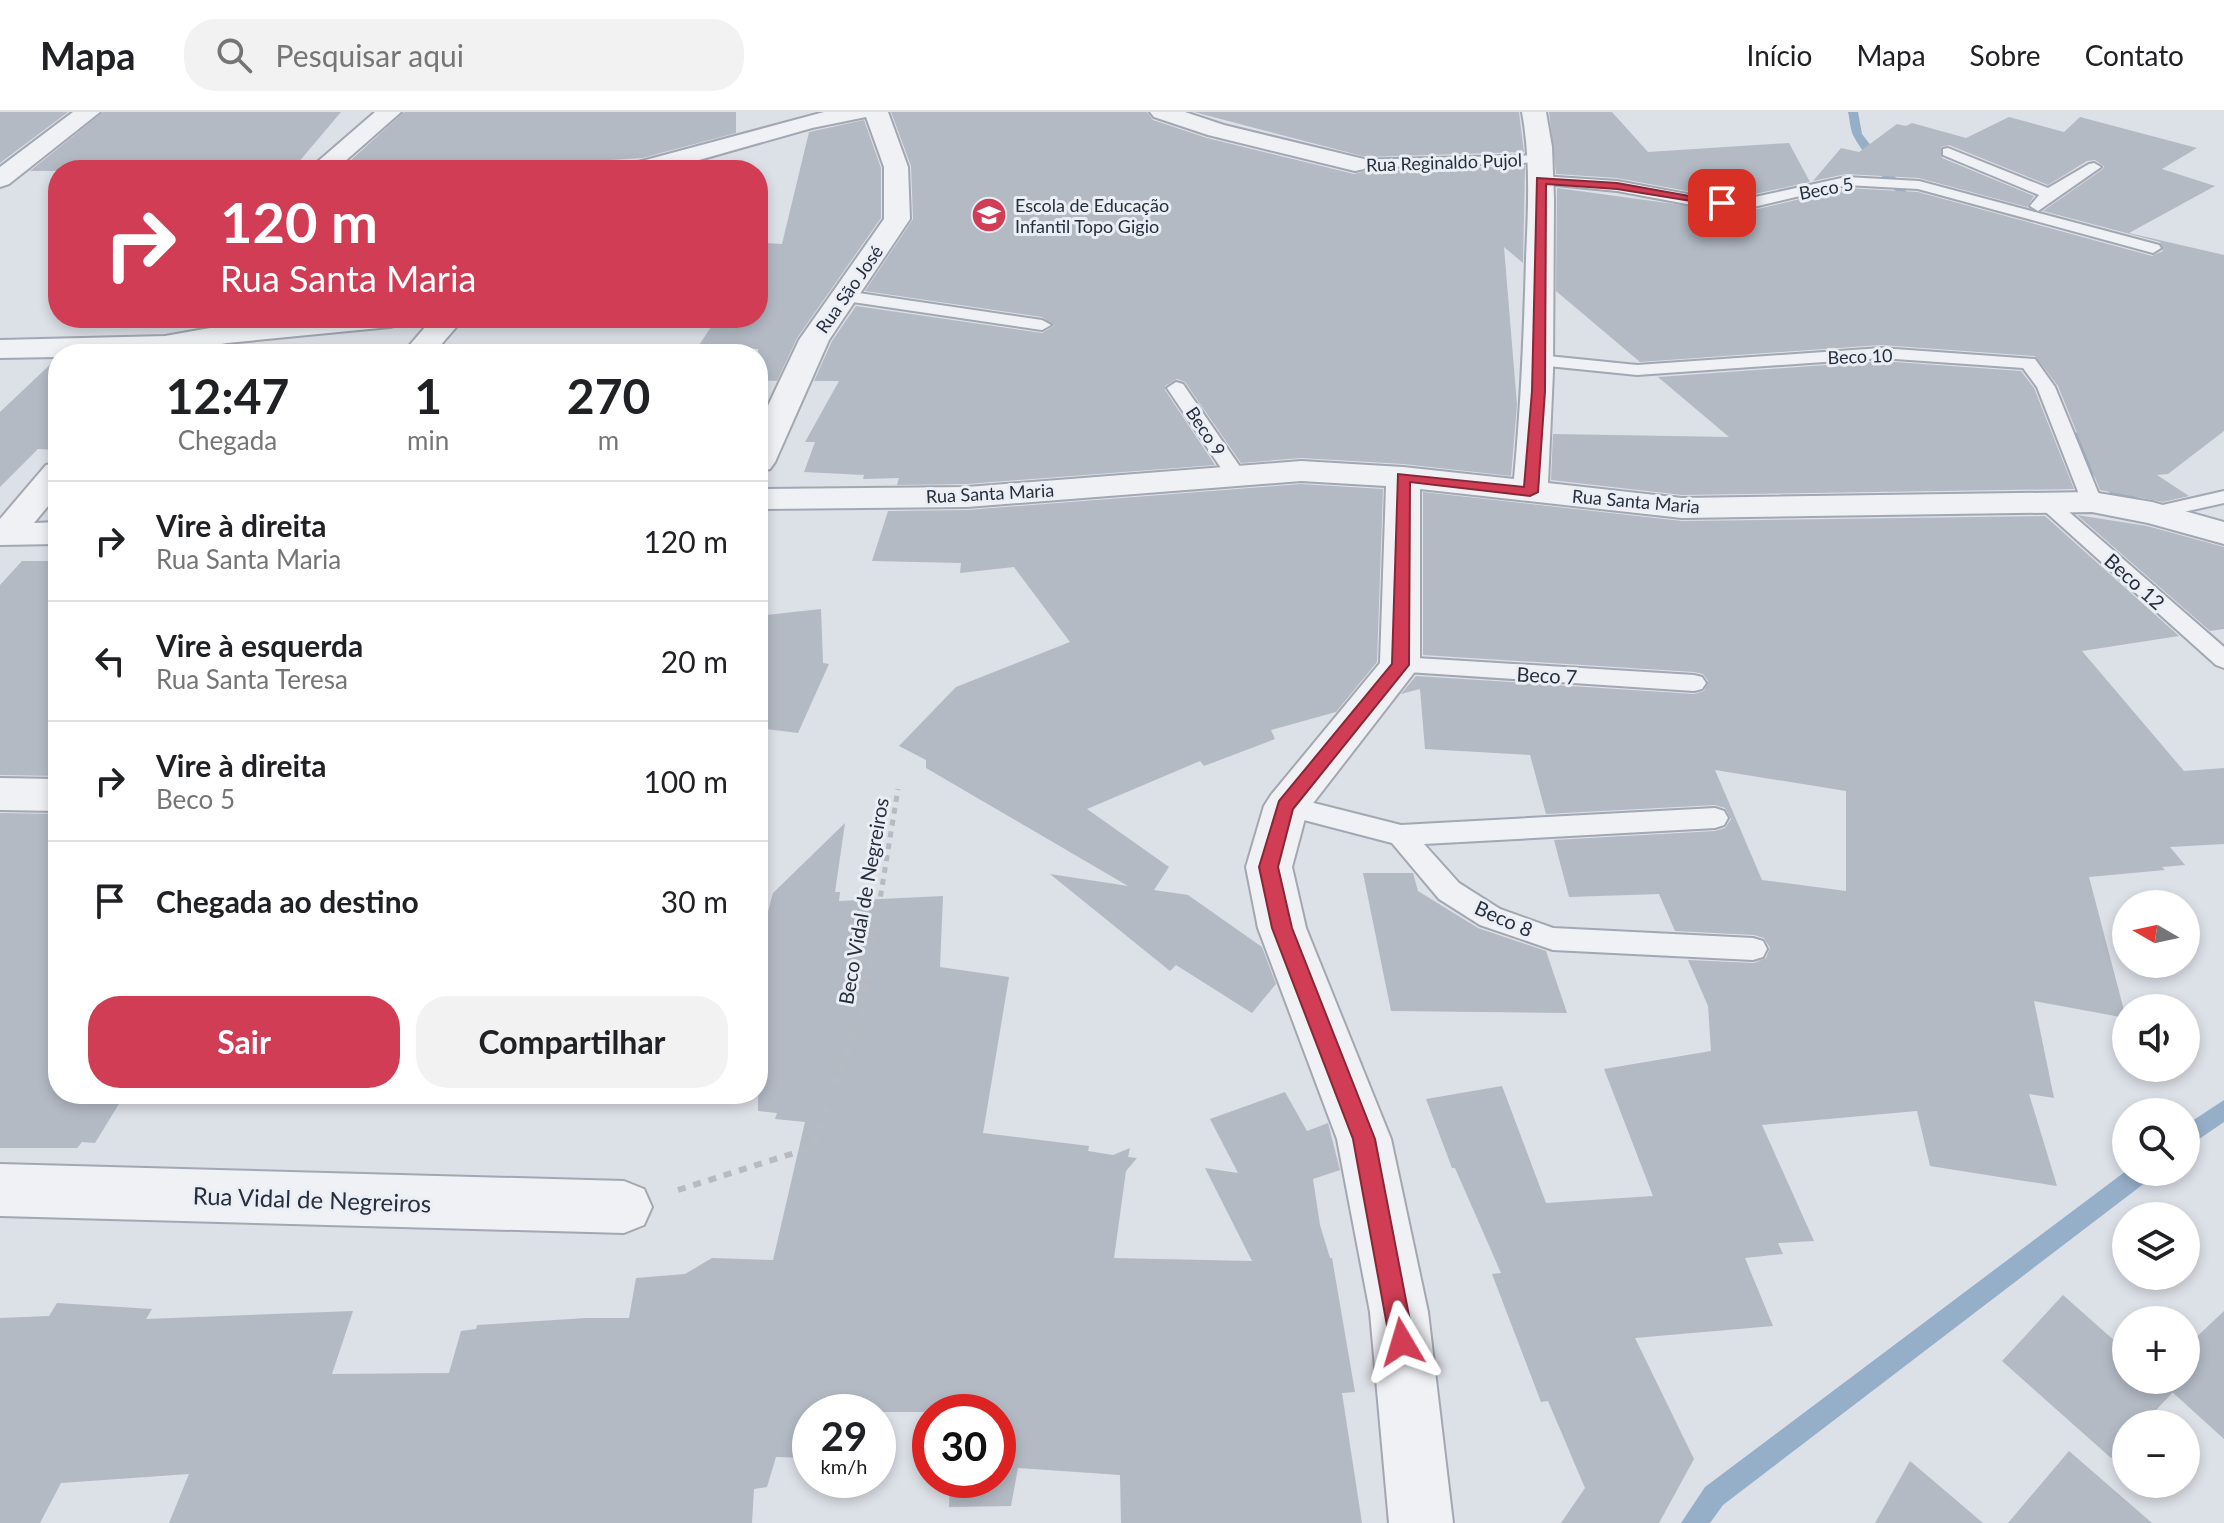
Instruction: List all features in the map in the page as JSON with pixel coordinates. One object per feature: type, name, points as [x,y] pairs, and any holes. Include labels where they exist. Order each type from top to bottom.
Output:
[{"type":"street","points":[[0,179],[88,112]]},
{"type":"street","points":[[332,160],[389,112]]},
{"type":"street","points":[[672,160],[809,122],[859,112]]},
{"type":"street","name":"Rua São José","points":[[768,440],[814,340],[897,219],[896,167],[876,112]]},
{"type":"street","name":"Rua Reginaldo Pujol","points":[[1162,112],[1216,130],[1355,164]]},
{"type":"street","points":[[1530,492],[1538,360],[1541,169],[1541,141],[1534,112]]},
{"type":"street","points":[[165,344],[177,328]]},
{"type":"street","points":[[183,344],[227,334],[288,328]]},
{"type":"street","points":[[426,344],[440,328]]},
{"type":"street","points":[[0,349],[48,349]]},
{"type":"street","name":"Rua Santa Maria","points":[[768,499],[967,497],[1301,471],[1403,477],[1682,508],[2092,502],[2152,513],[2224,533]]},
{"type":"street","points":[[1403,477],[1400,665],[1286,806],[1269,867],[1282,928],[1364,1139],[1399,1312],[1421,1523]]},
{"type":"street","points":[[3,534],[48,483]]},
{"type":"street","points":[[3,534],[48,533]]},
{"type":"street","points":[[0,794],[48,795]]},
{"type":"street","name":"Rua Vidal de Negreiros","points":[[0,1190],[624,1207]]},
{"type":"lane","points":[[1948,152],[2049,194]]},
{"type":"lane","name":"Rua Reginaldo Pujol","points":[[1355,164],[1541,169]]},
{"type":"lane","points":[[2030,215],[2049,194],[2094,167]]},
{"type":"lane","name":"Beco 5","points":[[1541,169],[1703,202],[1741,205],[1846,181],[1919,185],[2153,248]]},
{"type":"lane","points":[[845,296],[1042,325]]},
{"type":"lane","name":"Beco 10","points":[[1538,360],[1637,370],[1881,353],[2029,363],[2046,387],[2092,502]]},
{"type":"lane","name":"Beco 9","points":[[1176,388],[1235,474]]},
{"type":"lane","points":[[2152,513],[2224,497]]},
{"type":"lane","name":"Beco 12","points":[[2046,502],[2224,660]]},
{"type":"lane","name":"Beco 7","points":[[1400,665],[1694,683]]},
{"type":"lane","points":[[1286,806],[1401,835],[1715,818]]},
{"type":"lane","name":"Beco 8","points":[[1401,835],[1449,891],[1490,917],[1553,939],[1753,949]]},
{"type":"path","name":"Beco Vidal de Negreiros","points":[[624,1207],[813,1147],[862,1010],[898,789]]},
{"type":"building","points":[[0,112],[68,112],[0,163]]},
{"type":"building","points":[[103,112],[341,112],[300,160],[48,160],[48,171],[30,171]]},
{"type":"building","points":[[404,112],[736,112],[736,133],[642,158],[351,160]]},
{"type":"building","points":[[891,112],[1147,112],[1153,120],[1207,138],[1354,174],[1366,171],[1525,166],[1523,263],[1504,247],[1517,405],[1511,476],[1403,464],[1301,458],[1241,463],[1185,382],[1177,379],[1165,386],[1165,390],[1215,465],[967,484],[897,485],[899,478],[863,479],[864,475],[804,472],[815,442],[805,442],[839,381],[814,381],[832,341],[856,306],[1042,333],[1054,326],[1042,317],[865,291],[913,219],[911,166]]},
{"type":"building","points":[[1194,112],[1519,112],[1524,152],[1366,157]]},
{"type":"building","points":[[1549,112],[1612,112],[1648,152],[1789,143],[1810,182],[1741,197],[1703,194],[1617,178],[1556,174]]},
{"type":"building","points":[[2009,117],[2064,132],[2080,117],[2197,148],[2162,169],[2215,186],[2129,233],[2224,255],[2224,431],[2168,474],[2157,475],[2189,496],[2163,502],[2100,490],[2058,386],[2035,356],[1881,345],[1640,362],[1556,291],[1557,188],[1741,213],[1846,188],[1918,192],[2152,256],[2163,251],[2160,242],[2043,211],[2103,169],[2104,166],[2095,160],[2087,161],[2048,185],[1949,145],[1941,147],[1942,158],[2034,196],[2027,207],[1919,178],[1846,174],[1813,181],[1841,148],[1859,152],[1897,124],[1906,126],[1912,123],[1966,138]]},
{"type":"building","points":[[864,120],[881,168],[881,218],[797,338],[777,381],[768,381],[768,344],[700,344],[710,328],[768,328],[768,243],[782,244],[809,132]]},
{"type":"building","points":[[1881,361],[2021,371],[2034,388],[2074,489],[1682,495],[1551,480],[1553,434],[1729,437],[1658,377]]},
{"type":"building","points":[[48,367],[48,450],[38,449],[0,487],[0,412]]},
{"type":"building","points":[[1301,484],[1383,489],[1377,662],[1336,712],[1271,730],[1275,739],[1204,766],[1200,761],[1087,809],[1169,867],[1154,890],[1188,895],[1262,947],[1276,984],[1252,1013],[1176,965],[1170,971],[1050,874],[1128,886],[926,768],[926,760],[899,746],[956,687],[1070,642],[1014,567],[960,573],[961,563],[872,561],[888,511],[967,510]]},
{"type":"building","points":[[1423,492],[1682,521],[2045,516],[2179,636],[2082,651],[2184,771],[2224,768],[2224,844],[2170,847],[2185,865],[2162,867],[2165,870],[2089,877],[2112,965],[2112,978],[2116,978],[2120,994],[2112,994],[2112,1015],[2034,1001],[2054,1098],[2029,1094],[2057,1186],[1930,1166],[1917,1111],[1762,1125],[1814,1241],[1778,1243],[1783,1254],[1745,1258],[1773,1326],[1635,1338],[1694,1459],[1659,1523],[1561,1523],[1585,1488],[1548,1401],[1541,1402],[1492,1274],[1501,1273],[1455,1168],[1452,1168],[1426,1099],[1502,1086],[1546,1203],[1653,1196],[1604,1069],[1711,1051],[1708,1006],[1688,960],[1754,963],[1766,958],[1770,948],[1764,938],[1754,935],[1675,931],[1659,894],[1569,897],[1554,840],[1715,831],[1725,828],[1731,819],[1725,808],[1715,805],[1546,814],[1530,755],[1425,749],[1420,689],[1401,694],[1416,676],[1694,694],[1704,691],[1708,681],[1703,674],[1423,655]],"holes":[[[1715,770],[1846,791],[1846,891],[1762,880]]]},
{"type":"building","points":[[2077,515],[2147,526],[2224,547],[2224,629],[2210,631]]},
{"type":"building","points":[[22,561],[48,561],[48,776],[0,775],[0,585]]},
{"type":"building","points":[[821,609],[823,663],[829,664],[798,733],[768,729],[768,615]]},
{"type":"building","points":[[0,813],[48,814],[48,1104],[119,1104],[95,1143],[82,1142],[77,1148],[0,1148]]},
{"type":"building","points":[[845,823],[835,892],[840,892],[839,901],[943,896],[940,967],[1009,977],[983,1133],[1089,1146],[1088,1151],[1113,1155],[1130,1148],[1128,1157],[1137,1158],[1126,1171],[1114,1258],[1252,1261],[1205,1168],[1238,1173],[1210,1119],[1285,1092],[1307,1131],[1328,1123],[1340,1170],[1313,1179],[1320,1225],[1332,1258],[1355,1392],[1342,1393],[1362,1523],[1121,1523],[1120,1475],[1018,1468],[1016,1479],[1016,1394],[912,1394],[912,1412],[896,1412],[896,1394],[792,1394],[792,1457],[776,1457],[767,1487],[754,1489],[752,1523],[169,1523],[189,1474],[61,1483],[40,1523],[0,1523],[0,1318],[49,1316],[57,1303],[152,1309],[146,1319],[353,1311],[332,1374],[449,1373],[461,1331],[476,1329],[477,1325],[629,1318],[636,1278],[685,1274],[712,1258],[773,1260],[805,1122],[775,1119],[777,1113],[758,1111],[758,1104],[768,1104],[768,912],[773,893]]},
{"type":"building","points":[[1363,873],[1413,873],[1418,891],[1478,928],[1546,951],[1567,1013],[1391,1011]]},
{"type":"building","points":[[2063,1295],[2112,1339],[2112,1394],[2171,1394],[2156,1410],[2112,1410],[2111,1458],[2002,1361]]},
{"type":"building","points":[[2224,1311],[2224,1439],[2200,1417],[2200,1410],[2192,1410],[2174,1394],[2200,1394],[2200,1334]]},
{"type":"building","points":[[2069,1451],[2112,1488],[2112,1498],[2123,1498],[2152,1523],[2008,1523]]},
{"type":"building","points":[[1910,1461],[1983,1523],[1875,1523]]},
{"type":"building","points":[[949,1498],[1012,1498],[1011,1506],[949,1507]]},
{"type":"waterway","points":[[1853,112],[1857,134],[1905,197],[1919,204]]},
{"type":"waterway","points":[[2086,427],[2077,444],[2113,491],[2150,508]]},
{"type":"waterway","points":[[2200,1128],[2224,1110]]},
{"type":"waterway","points":[[1694,1523],[1714,1496],[2124,1186]]},
{"type":"place","name":"Escola de Educação Infantil Topo Gigio","points":[[989,215]]},
{"type":"route","points":[[1402,1342],[1399,1312],[1364,1139],[1282,928],[1269,867],[1282,815],[1286,806],[1400,665],[1403,477],[1530,492],[1538,391],[1541,180],[1617,186],[1722,203]]}]
